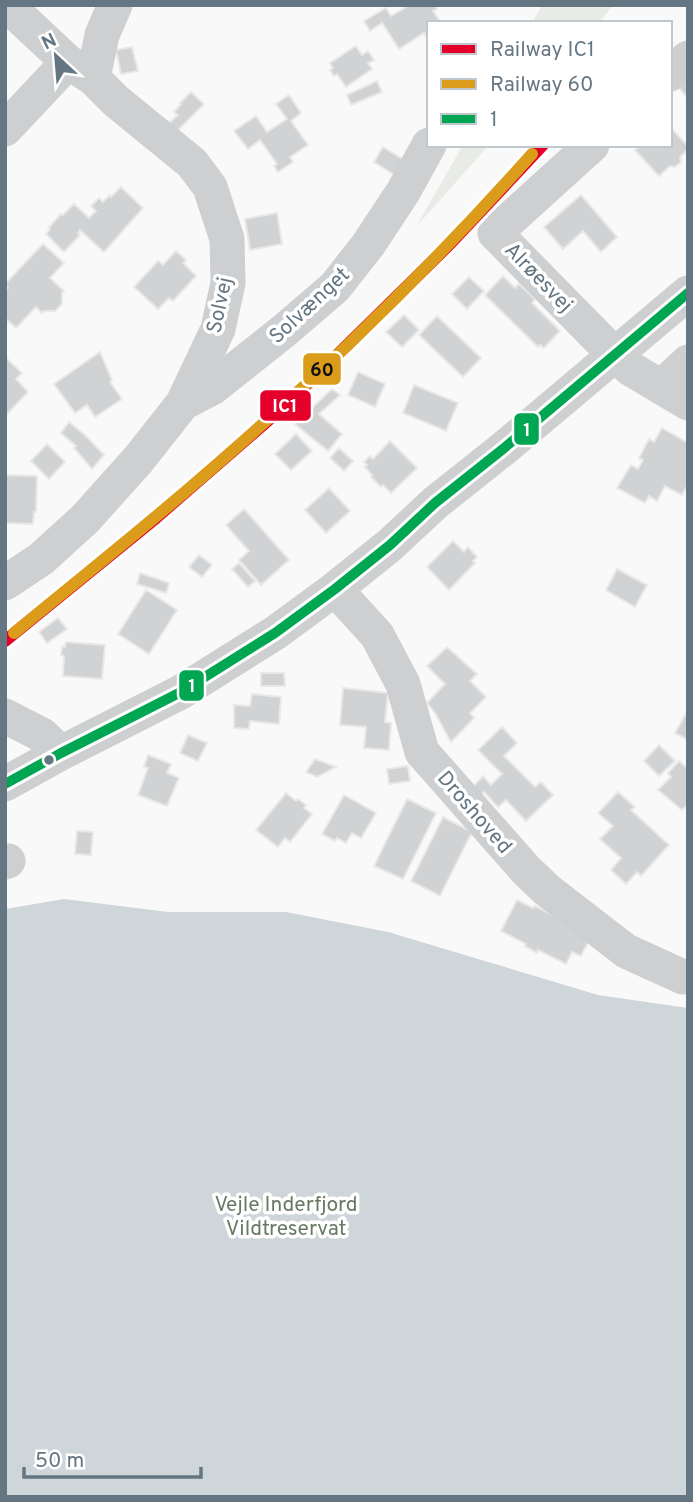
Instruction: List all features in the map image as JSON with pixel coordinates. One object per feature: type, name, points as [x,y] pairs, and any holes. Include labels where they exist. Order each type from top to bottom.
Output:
[{"type":"street","name":"Solvej","points":[[5,583],[40,559],[85,519],[138,460],[183,403],[218,329],[228,283],[227,239],[210,187],[192,163],[116,101],[7,5]]},
{"type":"street","points":[[5,128],[81,70],[102,36],[115,5]]},
{"type":"street","points":[[672,72],[688,58]]},
{"type":"street","name":"Solvænget","points":[[183,403],[212,388],[335,287],[368,245],[403,192],[428,147]]},
{"type":"street","name":"Alrøesvej","points":[[590,147],[495,233],[615,355]]},
{"type":"street","points":[[5,784],[61,752],[181,692],[275,634],[390,545],[435,503],[688,293]]},
{"type":"street","points":[[615,355],[631,369],[674,395],[688,362]]},
{"type":"street","name":"Droshoved","points":[[335,589],[377,635],[403,684],[422,751],[526,870],[547,890],[626,951],[683,977]]},
{"type":"street","points":[[5,716],[42,735],[61,752]]},
{"type":"shaded area","points":[[542,5],[613,5],[601,21],[533,21]]},
{"type":"shaded area","points":[[462,147],[487,147],[416,227]]},
{"type":"shaded area","name":"Vejle Inderfjord Vildtreservat","points":[[64,899],[168,912],[286,912],[388,932],[598,995],[688,1008],[688,1497],[5,1497],[5,909]]},
{"type":"building","points":[[405,5],[435,5],[437,9],[433,11],[440,21],[427,21],[427,38],[424,33],[399,49],[382,23],[370,31],[364,21],[386,8],[391,16],[406,7]]},
{"type":"building","points":[[356,46],[362,55],[368,51],[374,60],[368,63],[372,69],[346,87],[337,74],[334,76],[330,70],[333,68],[330,63]]},
{"type":"building","points":[[132,47],[138,71],[121,74],[116,50]]},
{"type":"building","points":[[688,80],[688,98],[679,88]]},
{"type":"building","points":[[377,81],[382,92],[351,105],[347,95]]},
{"type":"building","points":[[191,92],[204,104],[177,131],[169,123],[178,115],[174,112]]},
{"type":"building","points":[[289,95],[301,113],[291,121],[308,145],[290,157],[293,162],[278,172],[274,166],[277,164],[260,140],[248,149],[234,131],[256,116],[267,132],[287,119],[276,104]]},
{"type":"building","points":[[672,129],[688,146],[680,157],[681,162],[675,167],[670,166],[659,176],[635,150],[639,147],[672,147]]},
{"type":"building","points":[[383,147],[407,162],[398,177],[374,162]]},
{"type":"building","points":[[121,187],[143,208],[104,252],[80,230],[80,235],[64,252],[46,234],[61,214],[74,204],[89,218],[96,211],[91,206],[99,198],[103,202]]},
{"type":"building","points":[[581,195],[617,237],[601,252],[583,231],[563,249],[544,227]]},
{"type":"building","points":[[277,213],[282,244],[250,250],[245,219]]},
{"type":"building","points":[[43,244],[64,263],[50,278],[64,291],[62,304],[55,311],[42,313],[36,307],[16,328],[5,318],[5,291],[8,288],[5,284]]},
{"type":"building","points":[[176,251],[186,260],[183,263],[196,276],[173,301],[169,298],[158,309],[134,287],[158,261],[163,265]]},
{"type":"building","points":[[503,276],[515,288],[519,284],[535,299],[532,303],[560,331],[544,348],[540,345],[538,347],[485,295]]},
{"type":"building","points":[[469,277],[484,291],[467,309],[452,294]]},
{"type":"building","points":[[404,315],[419,330],[402,347],[386,332]]},
{"type":"building","points":[[437,316],[481,358],[463,377],[419,335]]},
{"type":"building","points":[[100,352],[112,380],[110,382],[122,399],[95,417],[87,405],[75,413],[54,384]]},
{"type":"building","points":[[5,357],[22,373],[16,379],[28,392],[5,416]]},
{"type":"building","points":[[358,372],[385,384],[375,407],[348,395]]},
{"type":"building","points":[[414,385],[458,403],[446,431],[403,413]]},
{"type":"building","points":[[332,389],[340,395],[319,414],[342,434],[328,451],[295,424]]},
{"type":"building","points":[[69,422],[104,455],[92,469],[74,448],[76,446],[61,433]]},
{"type":"building","points":[[662,428],[688,443],[688,484],[682,495],[665,486],[657,501],[649,496],[645,503],[617,488],[631,465],[638,469],[643,460],[639,458],[649,439],[654,442]]},
{"type":"building","points":[[296,434],[312,451],[291,470],[275,454]]},
{"type":"building","points":[[390,441],[417,468],[391,493],[371,477],[364,462],[370,456],[373,459]]},
{"type":"building","points":[[47,444],[65,462],[49,479],[31,461]]},
{"type":"building","points":[[339,448],[353,461],[344,471],[330,458]]},
{"type":"building","points":[[5,475],[37,476],[33,524],[5,523]]},
{"type":"building","points":[[329,488],[350,511],[326,533],[305,510]]},
{"type":"building","points":[[244,509],[289,560],[261,585],[239,560],[249,551],[226,525]]},
{"type":"building","points":[[453,541],[464,552],[468,547],[477,557],[473,561],[475,563],[449,590],[427,567]]},
{"type":"building","points":[[199,555],[212,565],[202,577],[189,567]]},
{"type":"building","points":[[239,563],[255,581],[248,587],[232,569]]},
{"type":"building","points":[[617,569],[647,585],[635,607],[606,590]]},
{"type":"building","points":[[140,573],[169,583],[166,593],[137,584]]},
{"type":"building","points":[[146,590],[177,610],[149,654],[118,634]]},
{"type":"building","points":[[58,618],[67,629],[47,643],[39,632]]},
{"type":"building","points":[[66,642],[105,645],[102,679],[63,676],[64,656],[61,655]]},
{"type":"building","points":[[447,647],[477,674],[470,681],[486,697],[470,713],[474,718],[451,742],[427,703],[445,684],[427,666]]},
{"type":"building","points":[[261,673],[284,673],[285,686],[261,686]]},
{"type":"building","points":[[343,688],[388,693],[385,722],[391,723],[389,750],[364,748],[366,727],[340,725]]},
{"type":"building","points":[[252,694],[281,697],[279,724],[250,721],[249,729],[234,728],[234,705],[250,706]]},
{"type":"building","points":[[688,710],[688,740],[675,733]]},
{"type":"building","points":[[502,727],[517,743],[504,756],[535,787],[541,782],[553,795],[526,821],[506,800],[498,807],[484,792],[480,796],[472,788],[483,776],[491,785],[502,774],[478,750]]},
{"type":"building","points":[[188,735],[207,743],[198,761],[180,753]]},
{"type":"building","points":[[659,745],[675,761],[659,776],[644,761]]},
{"type":"building","points":[[148,755],[171,764],[167,773],[179,778],[167,806],[138,795],[148,768],[144,767]]},
{"type":"building","points":[[315,759],[336,767],[317,777],[306,772]]},
{"type":"building","points":[[679,761],[688,769],[688,804],[682,810],[658,790],[671,777],[668,773]]},
{"type":"building","points":[[408,766],[410,781],[389,784],[387,769]]},
{"type":"building","points":[[618,792],[635,807],[631,810],[669,845],[641,876],[637,872],[626,884],[611,870],[621,858],[600,839],[613,826],[598,813]]},
{"type":"building","points":[[286,793],[306,805],[304,808],[312,814],[290,842],[285,838],[278,847],[256,830]]},
{"type":"building","points":[[344,795],[376,813],[361,838],[352,833],[346,843],[322,834]]},
{"type":"building","points":[[407,799],[436,813],[403,879],[374,866]]},
{"type":"building","points":[[443,817],[472,832],[440,896],[411,881]]},
{"type":"building","points":[[77,831],[93,832],[91,855],[75,854]]},
{"type":"building","points":[[517,900],[533,908],[535,906],[592,935],[581,956],[572,952],[566,964],[538,950],[537,953],[501,931]]},
{"type":"rail line","name":"IC1","points":[[5,641],[156,518],[286,405],[451,243],[541,147]]},
{"type":"rail line","name":"60","points":[[14,633],[256,430],[418,276],[532,154]]},
{"type":"transit line","name":"1","points":[[5,784],[181,692],[275,633],[390,545],[435,503],[688,293]]}]
